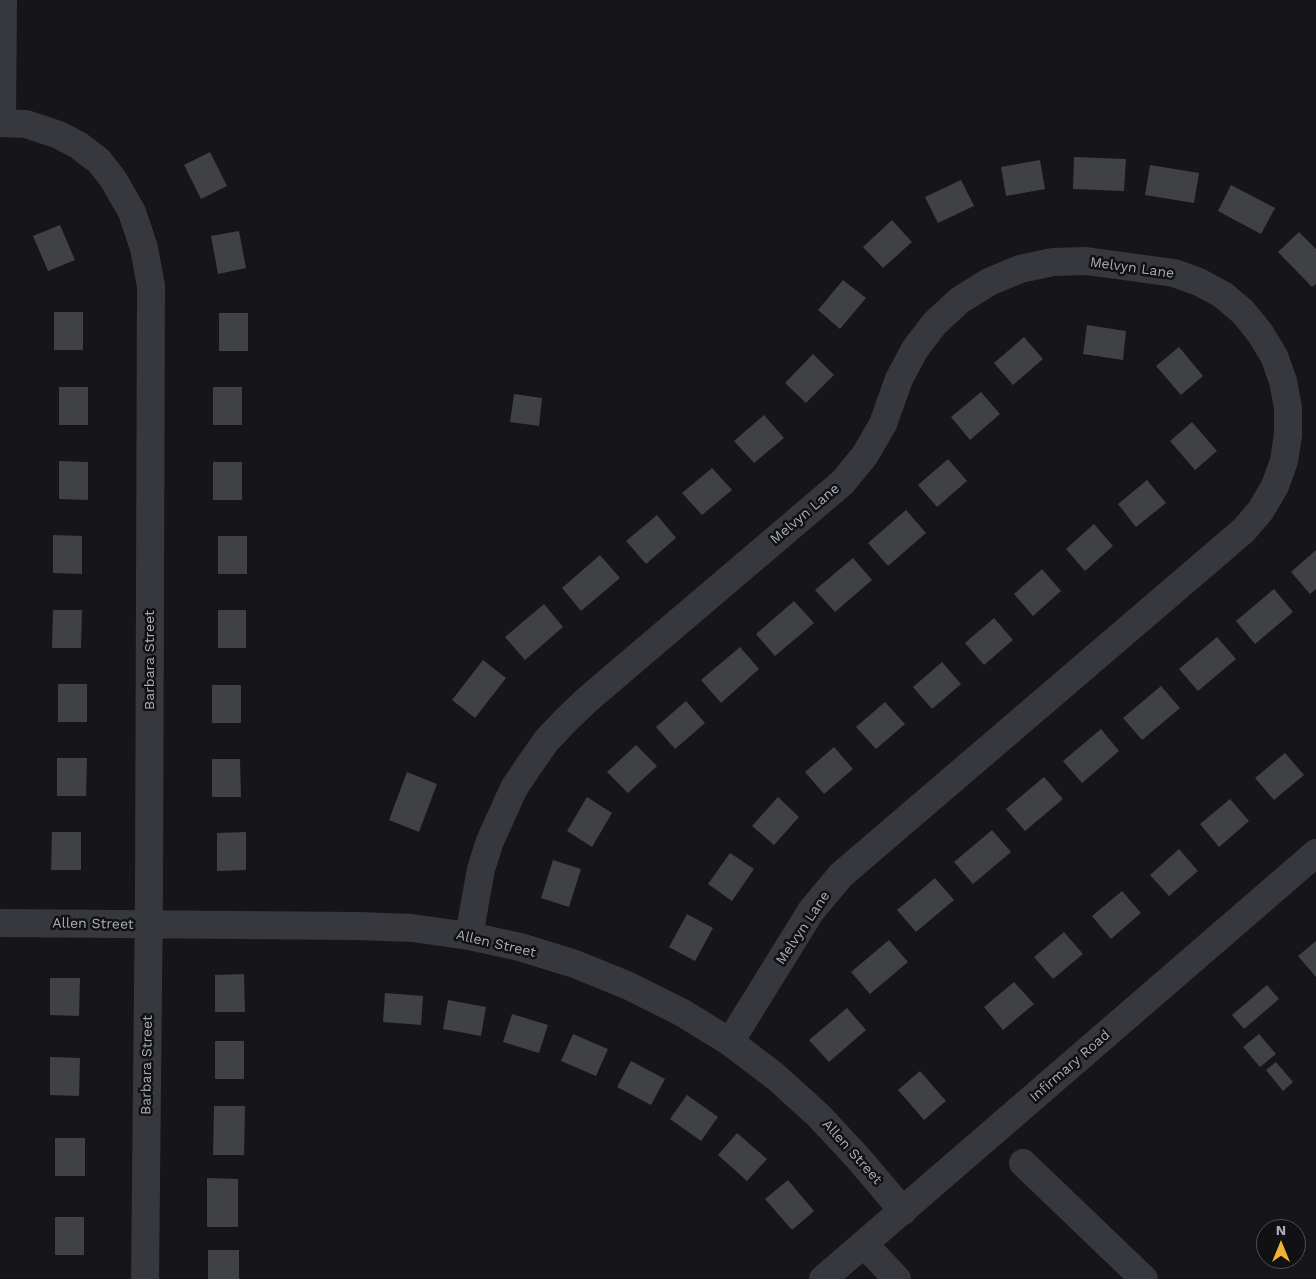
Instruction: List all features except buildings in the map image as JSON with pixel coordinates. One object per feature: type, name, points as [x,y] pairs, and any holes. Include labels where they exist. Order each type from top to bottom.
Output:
[{"type":"street","points":[[1,123],[3,0]]},
{"type":"street","name":"Barbara Street","points":[[1,123],[26,124],[59,135],[78,145],[99,162],[113,179],[132,212],[144,248],[151,286],[145,1279]]},
{"type":"street","name":"Melvyn Lane","points":[[470,936],[481,869],[490,841],[514,788],[547,740],[588,699],[843,482],[865,455],[883,424],[899,379],[915,349],[936,323],[960,300],[989,282],[1020,269],[1053,262],[1086,261],[1174,273],[1199,282],[1222,295],[1243,312],[1260,333],[1274,356],[1283,382],[1288,408],[1288,435],[1284,461],[1275,486],[1261,510],[1244,530],[841,875],[811,911],[730,1042]]},
{"type":"street","name":"Infirmary Road","points":[[823,1279],[1316,853]]},
{"type":"street","name":"Allen Street","points":[[0,923],[412,928],[470,936],[520,947],[557,958],[629,986],[681,1012],[730,1042],[776,1077],[819,1116],[903,1211]]},
{"type":"street","points":[[1023,1163],[1144,1279]]},
{"type":"street","points":[[864,1244],[897,1279]]}]
